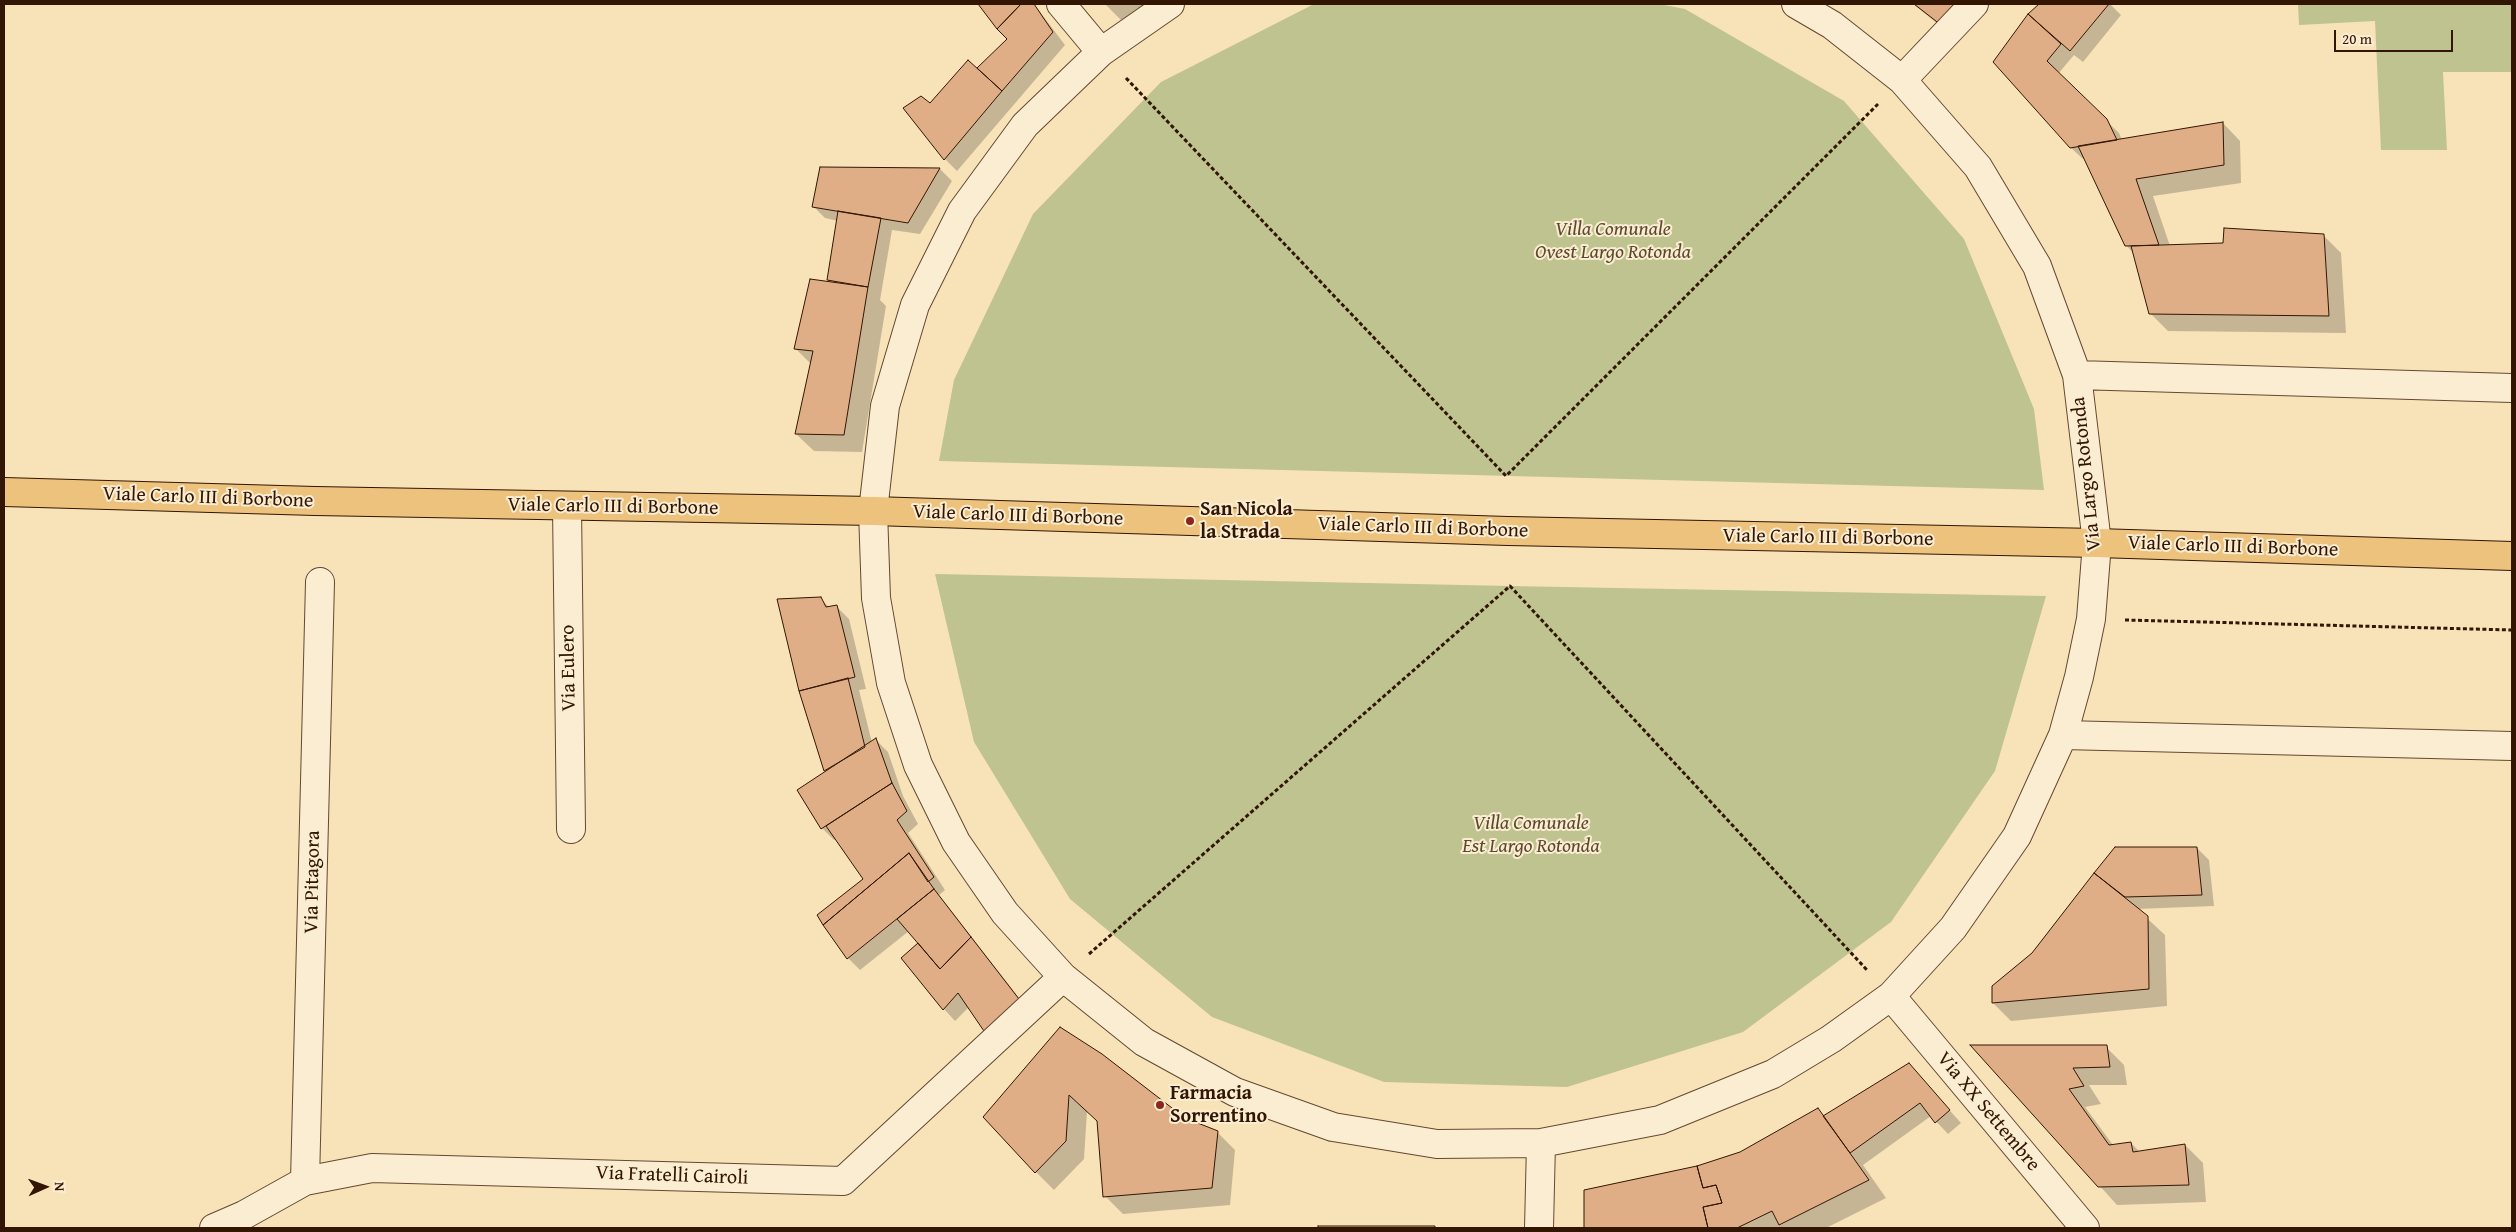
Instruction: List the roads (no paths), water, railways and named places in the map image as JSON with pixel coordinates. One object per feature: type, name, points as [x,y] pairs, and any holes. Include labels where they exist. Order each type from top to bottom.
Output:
[{"type":"main road","name":"Viale Carlo III di Borbone","points":[[4,492],[873,512],[1488,530],[2097,543],[2512,556]]},
{"type":"street","points":[[1061,4],[1101,52]]},
{"type":"street","name":"Via Largo Rotonda","points":[[1170,4],[1101,52],[1025,125],[962,210],[915,305],[885,406],[873,512],[876,598],[892,683],[918,765],[956,842],[1005,913],[1063,977],[1144,1042],[1235,1092],[1324,1124],[1437,1144],[1541,1144],[1660,1120],[1773,1074],[1831,1039],[1891,996],[1953,928],[2017,836],[2063,735],[2079,677],[2091,619],[2097,543],[2078,375],[2037,266],[1978,167],[1902,80],[1832,25],[1796,4]]},
{"type":"street","points":[[1902,80],[1974,4]]},
{"type":"street","points":[[2078,375],[2512,388]]},
{"type":"street","name":"Via Eulero","points":[[567,506],[571,829]]},
{"type":"street","name":"Via Pitagora","points":[[305,1181],[320,582]]},
{"type":"street","points":[[2063,735],[2512,746]]},
{"type":"street","name":"Via Fratelli Cairoli","points":[[214,1228],[244,1215],[305,1181],[372,1168],[843,1181],[1063,977]]},
{"type":"street","name":"Via XX Settembre","points":[[1891,996],[2085,1228]]},
{"type":"street","points":[[1539,1228],[1541,1144]]},
{"type":"place","name":"San Nicola la Strada","points":[[1190,521]]},
{"type":"place","name":"Farmacia Sorrentino","points":[[1160,1105]]},
{"type":"park label","name":"Villa Comunale Ovest Largo Rotonda","points":[[1613,242]]},
{"type":"park label","name":"Villa Comunale Est Largo Rotonda","points":[[1531,836]]}]
